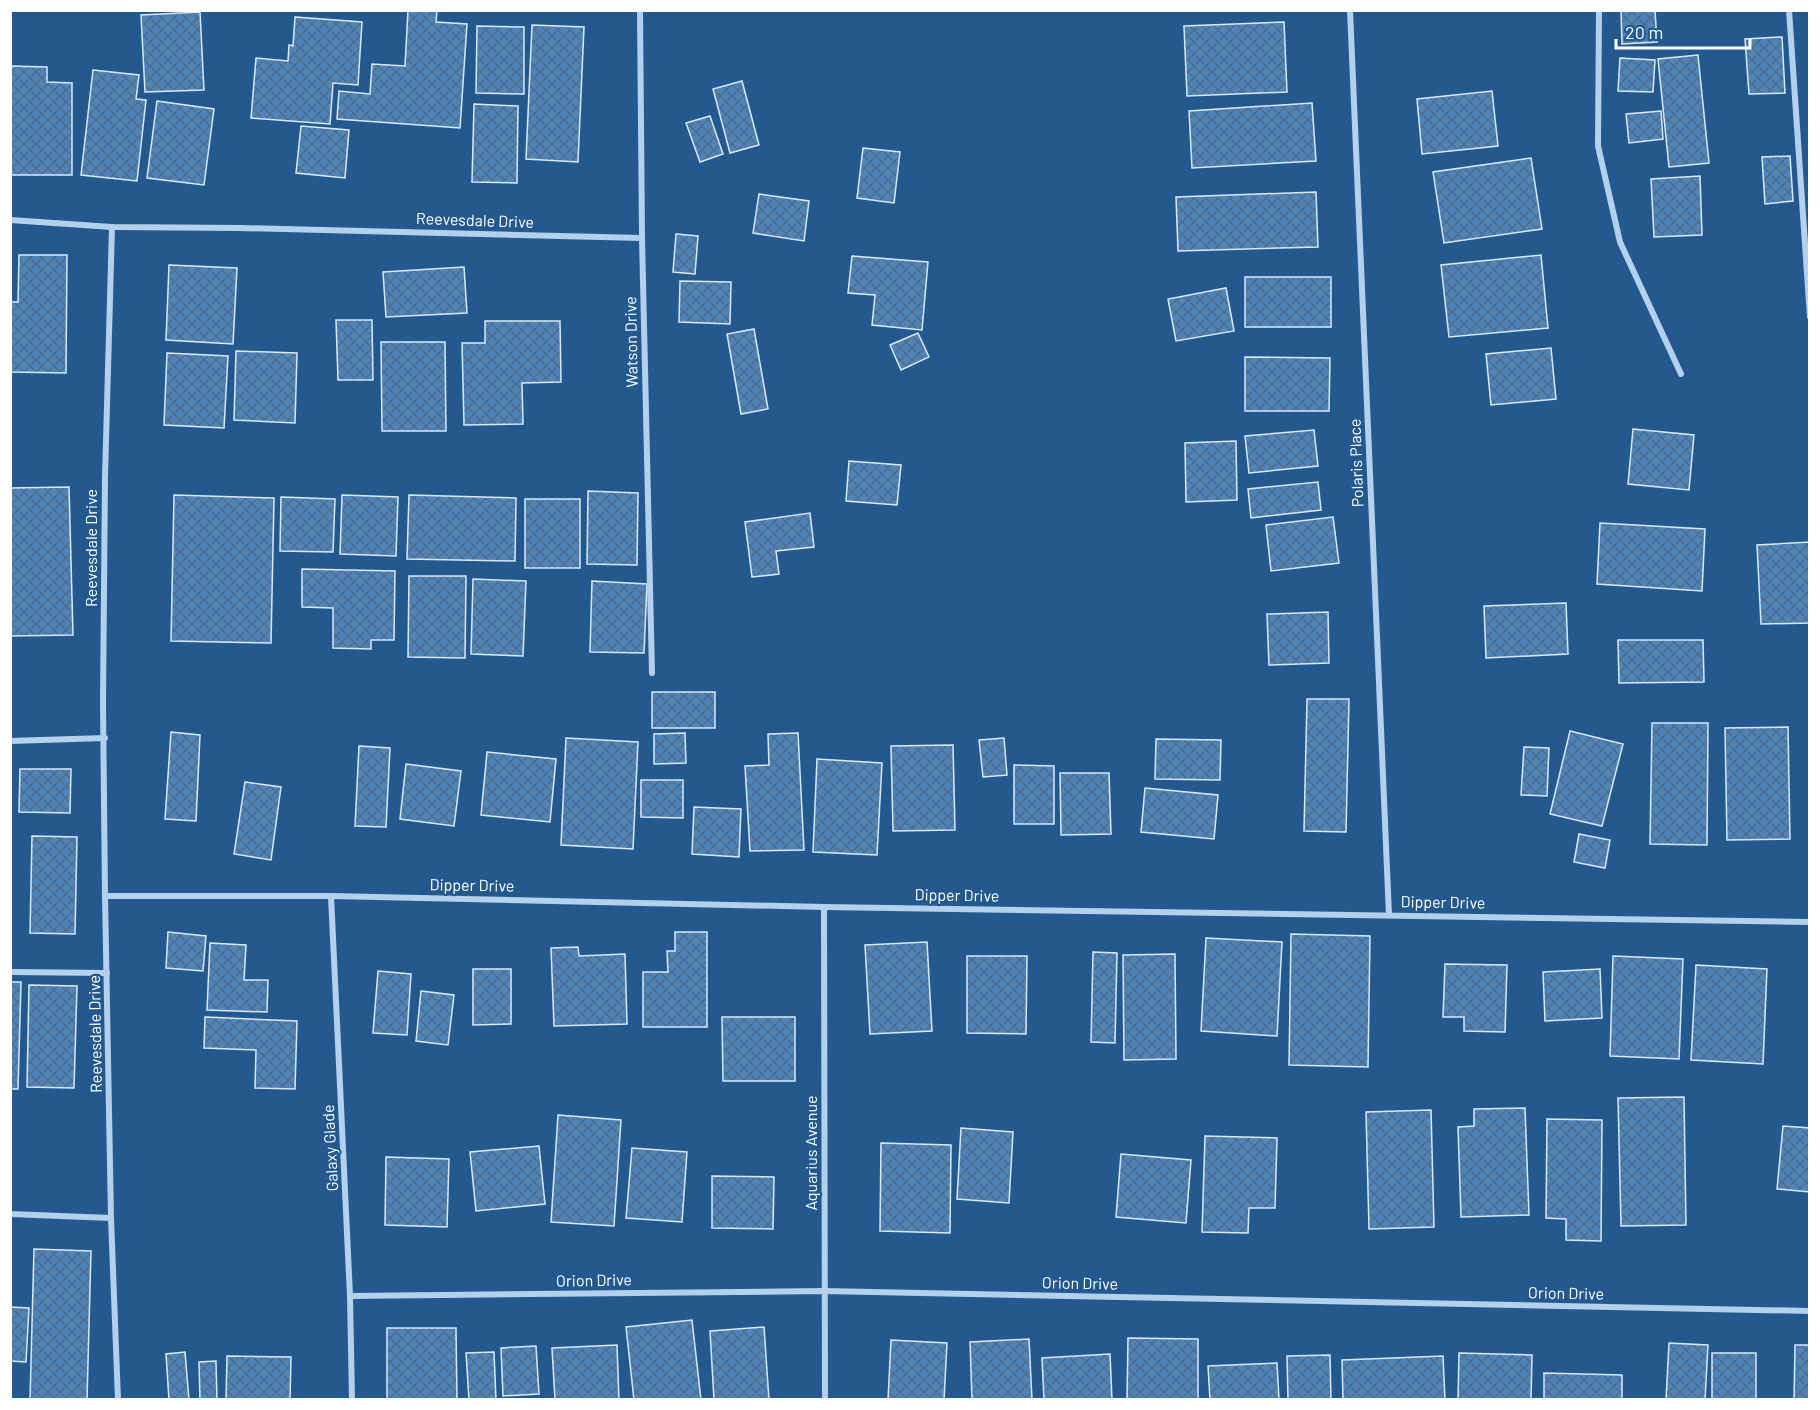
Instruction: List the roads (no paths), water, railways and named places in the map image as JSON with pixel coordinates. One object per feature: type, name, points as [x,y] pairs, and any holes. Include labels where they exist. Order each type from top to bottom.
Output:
[{"type":"street","name":"Watson Drive","points":[[640,10],[642,238],[652,673]]},
{"type":"street","name":"Polaris Place","points":[[1350,10],[1389,915]]},
{"type":"street","points":[[1599,10],[1598,146],[1620,242],[1682,374]]},
{"type":"street","points":[[1789,10],[1809,317]]},
{"type":"street","points":[[10,220],[112,227]]},
{"type":"street","name":"Reevesdale Drive","points":[[118,1400],[111,1218],[105,896],[105,477],[112,227],[642,238]]},
{"type":"street","points":[[10,741],[105,738]]},
{"type":"street","name":"Dipper Drive","points":[[105,896],[331,896],[824,907],[1809,922]]},
{"type":"street","name":"Galaxy Glade","points":[[331,896],[350,1296],[352,1400]]},
{"type":"street","name":"Aquarius Avenue","points":[[824,907],[825,1400]]},
{"type":"street","points":[[10,972],[107,973]]},
{"type":"street","points":[[10,1214],[111,1218]]},
{"type":"street","name":"Orion Drive","points":[[350,1296],[824,1292],[1809,1311]]}]
